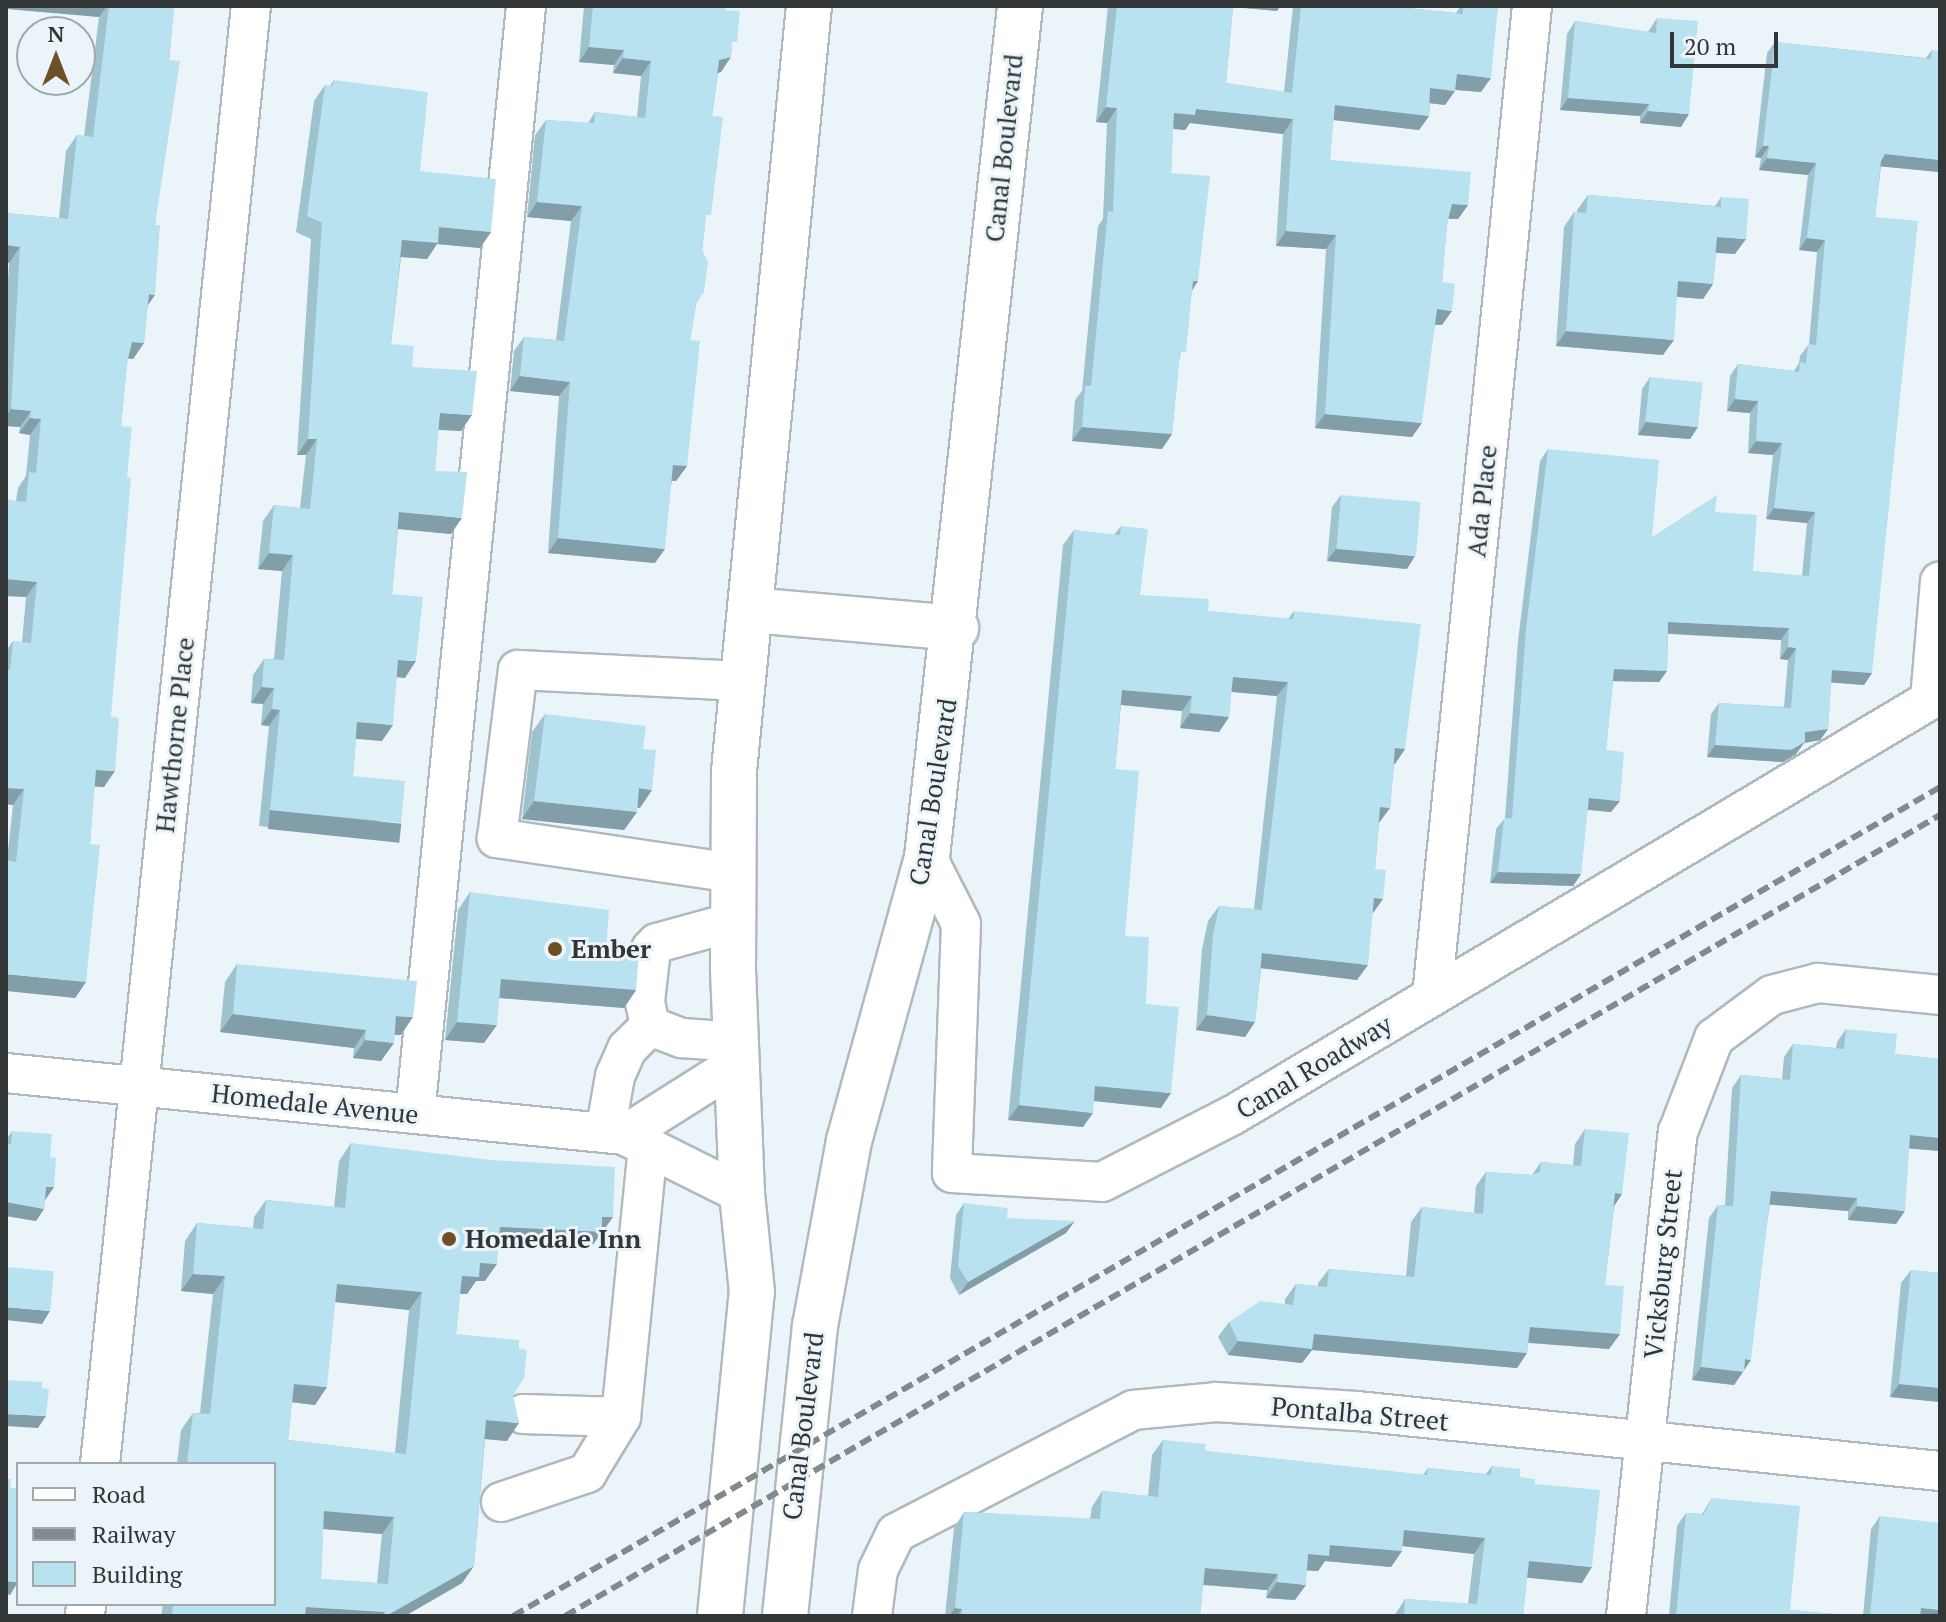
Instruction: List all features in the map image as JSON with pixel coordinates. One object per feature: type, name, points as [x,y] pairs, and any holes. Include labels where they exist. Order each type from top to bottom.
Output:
[{"type":"main road","points":[[720,1616],[752,1292],[742,1194],[733,922],[734,771],[809,6]]},
{"type":"main road","name":"Canal Boulevard","points":[[785,1616],[815,1326],[846,1157],[927,857],[956,628],[1020,6]]},
{"type":"main road","points":[[751,610],[956,628]]},
{"type":"street","name":"Hawthorne Place","points":[[100,1462],[251,6]]},
{"type":"street","points":[[415,1114],[526,6]]},
{"type":"street","name":"Ada Place","points":[[1432,996],[1532,6]]},
{"type":"street","name":"Canal Roadway","points":[[927,857],[961,924],[951,1096],[952,1173],[1102,1182],[1233,1115],[1930,700],[1940,581]]},
{"type":"street","points":[[733,873],[497,838],[518,670],[743,681]]},
{"type":"street","points":[[650,1026],[645,1002],[651,949],[733,922]]},
{"type":"street","name":"Vicksburg Street","points":[[1626,1616],[1666,1218],[1678,1132],[1697,1073],[1714,1038],[1748,1008],[1818,983],[1940,995]]},
{"type":"street","points":[[650,1026],[738,1053]]},
{"type":"street","points":[[501,1502],[587,1473],[621,1417],[625,1138],[615,1076],[627,1049],[650,1026]]},
{"type":"street","points":[[625,1138],[738,1053]]},
{"type":"street","name":"Homedale Avenue","points":[[6,1073],[625,1138],[742,1194]]},
{"type":"street","name":"Pontalba Street","points":[[872,1616],[878,1570],[896,1533],[1133,1410],[1216,1402],[1940,1471]]},
{"type":"street","points":[[523,1414],[621,1417]]},
{"type":"building","points":[[109,6],[174,6],[169,60],[180,61],[155,225],[160,225],[155,295],[149,294],[144,343],[132,342],[127,363],[121,426],[132,427],[127,477],[131,478],[111,717],[119,718],[115,771],[96,770],[90,844],[100,845],[86,982],[6,974],[6,860],[16,862],[24,789],[6,788],[6,670],[10,670],[13,641],[31,643],[37,582],[6,579],[6,500],[26,502],[29,472],[36,473],[41,419],[30,418],[31,411],[11,409],[20,247],[6,245],[6,213],[68,219],[77,135],[93,137]]},
{"type":"building","points":[[593,6],[726,6],[725,10],[740,11],[737,42],[732,42],[731,57],[719,60],[712,116],[723,117],[711,215],[706,215],[702,250],[708,262],[704,292],[696,304],[690,340],[700,341],[687,466],[673,465],[665,549],[558,538],[570,382],[520,376],[524,337],[564,341],[582,206],[537,202],[546,120],[594,123],[595,112],[645,118],[651,61],[623,58],[624,50],[589,47]]},
{"type":"building","points":[[1117,6],[1233,6],[1226,83],[1292,93],[1301,6],[1388,6],[1463,14],[1463,6],[1498,6],[1491,78],[1457,74],[1455,91],[1430,88],[1429,116],[1335,105],[1330,160],[1471,172],[1468,205],[1452,204],[1447,224],[1442,282],[1455,284],[1452,311],[1437,309],[1422,423],[1325,414],[1336,235],[1286,231],[1293,119],[1196,109],[1195,115],[1174,113],[1171,173],[1210,176],[1198,281],[1193,281],[1186,352],[1180,352],[1172,434],[1082,427],[1085,386],[1091,386],[1108,211],[1113,212],[1117,108],[1106,107]]},
{"type":"building","points":[[1657,18],[1698,21],[1689,114],[1648,111],[1649,104],[1568,98],[1575,21],[1656,33]]},
{"type":"building","points":[[1775,42],[1931,59],[1932,50],[1940,51],[1940,160],[1885,154],[1881,161],[1875,217],[1918,221],[1872,673],[1832,670],[1828,729],[1805,732],[1805,742],[1791,750],[1715,745],[1719,703],[1791,708],[1796,648],[1788,647],[1789,628],[1668,622],[1667,671],[1614,669],[1606,750],[1624,752],[1620,801],[1589,798],[1581,874],[1498,872],[1504,818],[1512,818],[1526,629],[1548,449],[1659,460],[1652,537],[1717,495],[1715,512],[1757,515],[1753,571],[1809,576],[1815,512],[1774,508],[1782,443],[1756,441],[1758,401],[1735,399],[1738,364],[1799,372],[1800,362],[1806,363],[1808,344],[1816,345],[1825,240],[1807,238],[1816,163],[1767,158],[1769,146],[1763,146]]},
{"type":"building","points":[[334,80],[428,92],[420,171],[496,179],[491,232],[439,227],[438,243],[402,240],[391,344],[414,346],[412,367],[477,371],[472,415],[440,413],[435,471],[467,472],[462,518],[399,512],[392,594],[423,597],[416,661],[398,660],[393,725],[357,722],[353,776],[405,781],[401,823],[270,810],[280,710],[272,709],[274,688],[262,687],[264,659],[284,660],[293,555],[269,553],[274,505],[310,509],[317,439],[308,439],[322,223],[307,216],[325,85],[333,86]]},
{"type":"building","points":[[1588,195],[1721,207],[1721,197],[1749,199],[1746,239],[1717,237],[1713,284],[1678,281],[1674,340],[1566,331],[1574,212],[1586,213]]},
{"type":"building","points":[[1650,377],[1703,383],[1698,427],[1645,422]]},
{"type":"building","points":[[1341,495],[1421,502],[1416,556],[1336,549]]},
{"type":"building","points":[[1121,526],[1148,529],[1140,595],[1209,599],[1208,611],[1293,619],[1294,611],[1421,624],[1405,749],[1395,748],[1390,808],[1380,807],[1375,869],[1386,870],[1383,899],[1374,898],[1368,965],[1262,953],[1255,1022],[1207,1015],[1213,935],[1219,906],[1262,910],[1288,682],[1233,677],[1229,717],[1190,713],[1192,696],[1122,690],[1115,769],[1139,771],[1125,936],[1149,937],[1146,1004],[1179,1007],[1171,1093],[1095,1086],[1093,1113],[1019,1105],[1074,530],[1120,535]]},
{"type":"building","points":[[545,714],[646,726],[643,749],[656,750],[652,790],[639,788],[637,812],[534,801]]},
{"type":"building","points":[[470,892],[609,910],[606,951],[639,954],[636,990],[501,979],[497,1025],[457,1022]]},
{"type":"building","points":[[237,964],[417,981],[413,1017],[396,1016],[394,1043],[365,1040],[366,1030],[233,1014]]},
{"type":"building","points":[[1846,1029],[1897,1034],[1895,1054],[1940,1059],[1940,1138],[1910,1135],[1905,1211],[1857,1206],[1857,1198],[1771,1191],[1751,1360],[1745,1359],[1744,1372],[1701,1367],[1718,1205],[1733,1206],[1741,1075],[1790,1080],[1793,1044],[1844,1049]]},
{"type":"building","points":[[1585,1129],[1629,1133],[1622,1194],[1615,1193],[1605,1285],[1624,1286],[1620,1334],[1530,1327],[1527,1353],[1314,1334],[1312,1349],[1238,1341],[1229,1322],[1260,1301],[1293,1305],[1296,1284],[1327,1287],[1329,1269],[1414,1277],[1422,1207],[1483,1214],[1486,1172],[1532,1175],[1540,1172],[1541,1162],[1581,1166]]},
{"type":"building","points":[[12,1131],[52,1134],[50,1157],[56,1158],[54,1187],[46,1187],[44,1209],[6,1202],[6,1144],[11,1144]]},
{"type":"building","points":[[351,1143],[491,1160],[615,1167],[613,1217],[602,1217],[602,1232],[500,1227],[497,1264],[480,1263],[479,1277],[462,1276],[456,1334],[519,1340],[519,1349],[527,1350],[524,1378],[513,1395],[519,1423],[486,1420],[474,1566],[386,1616],[385,1612],[306,1607],[305,1616],[172,1616],[173,1606],[276,1606],[276,1462],[187,1462],[193,1413],[210,1414],[225,1276],[193,1274],[197,1223],[263,1229],[266,1200],[345,1208]],"holes":[[[337,1284],[422,1292],[406,1454],[288,1440],[294,1384],[327,1387]],[[324,1511],[394,1517],[388,1584],[321,1579]]]},
{"type":"building","points":[[964,1203],[1008,1208],[1007,1218],[1075,1221],[968,1282],[958,1266]]},
{"type":"building","points":[[6,1267],[54,1271],[50,1311],[6,1307]]},
{"type":"building","points":[[1911,1270],[1940,1273],[1940,1388],[1899,1384]]},
{"type":"building","points":[[6,1380],[42,1382],[42,1388],[49,1389],[46,1416],[6,1414]]},
{"type":"building","points":[[1163,1440],[1206,1444],[1205,1451],[1427,1475],[1428,1468],[1491,1475],[1492,1466],[1520,1469],[1520,1477],[1535,1479],[1535,1484],[1600,1490],[1592,1567],[1529,1561],[1523,1616],[1404,1616],[1405,1599],[1477,1604],[1485,1538],[1404,1530],[1402,1551],[1330,1545],[1329,1556],[1308,1554],[1306,1585],[1277,1582],[1278,1574],[1205,1568],[1200,1616],[961,1616],[962,1609],[955,1608],[964,1512],[1100,1519],[1102,1491],[1158,1497]]},
{"type":"building","points":[[6,1479],[11,1479],[10,1488],[16,1488],[16,1582],[6,1581]]},
{"type":"building","points":[[1712,1498],[1800,1506],[1790,1610],[1858,1616],[1676,1616],[1686,1513],[1704,1514]]},
{"type":"building","points":[[1880,1516],[1940,1523],[1940,1610],[1921,1608],[1920,1616],[1870,1616]]},
{"type":"railway","points":[[513,1616],[1940,787]]},
{"type":"railway","points":[[565,1616],[1940,815]]},
{"type":"place","name":"Ember","points":[[555,949]]},
{"type":"place","name":"Homedale Inn","points":[[449,1239]]}]
